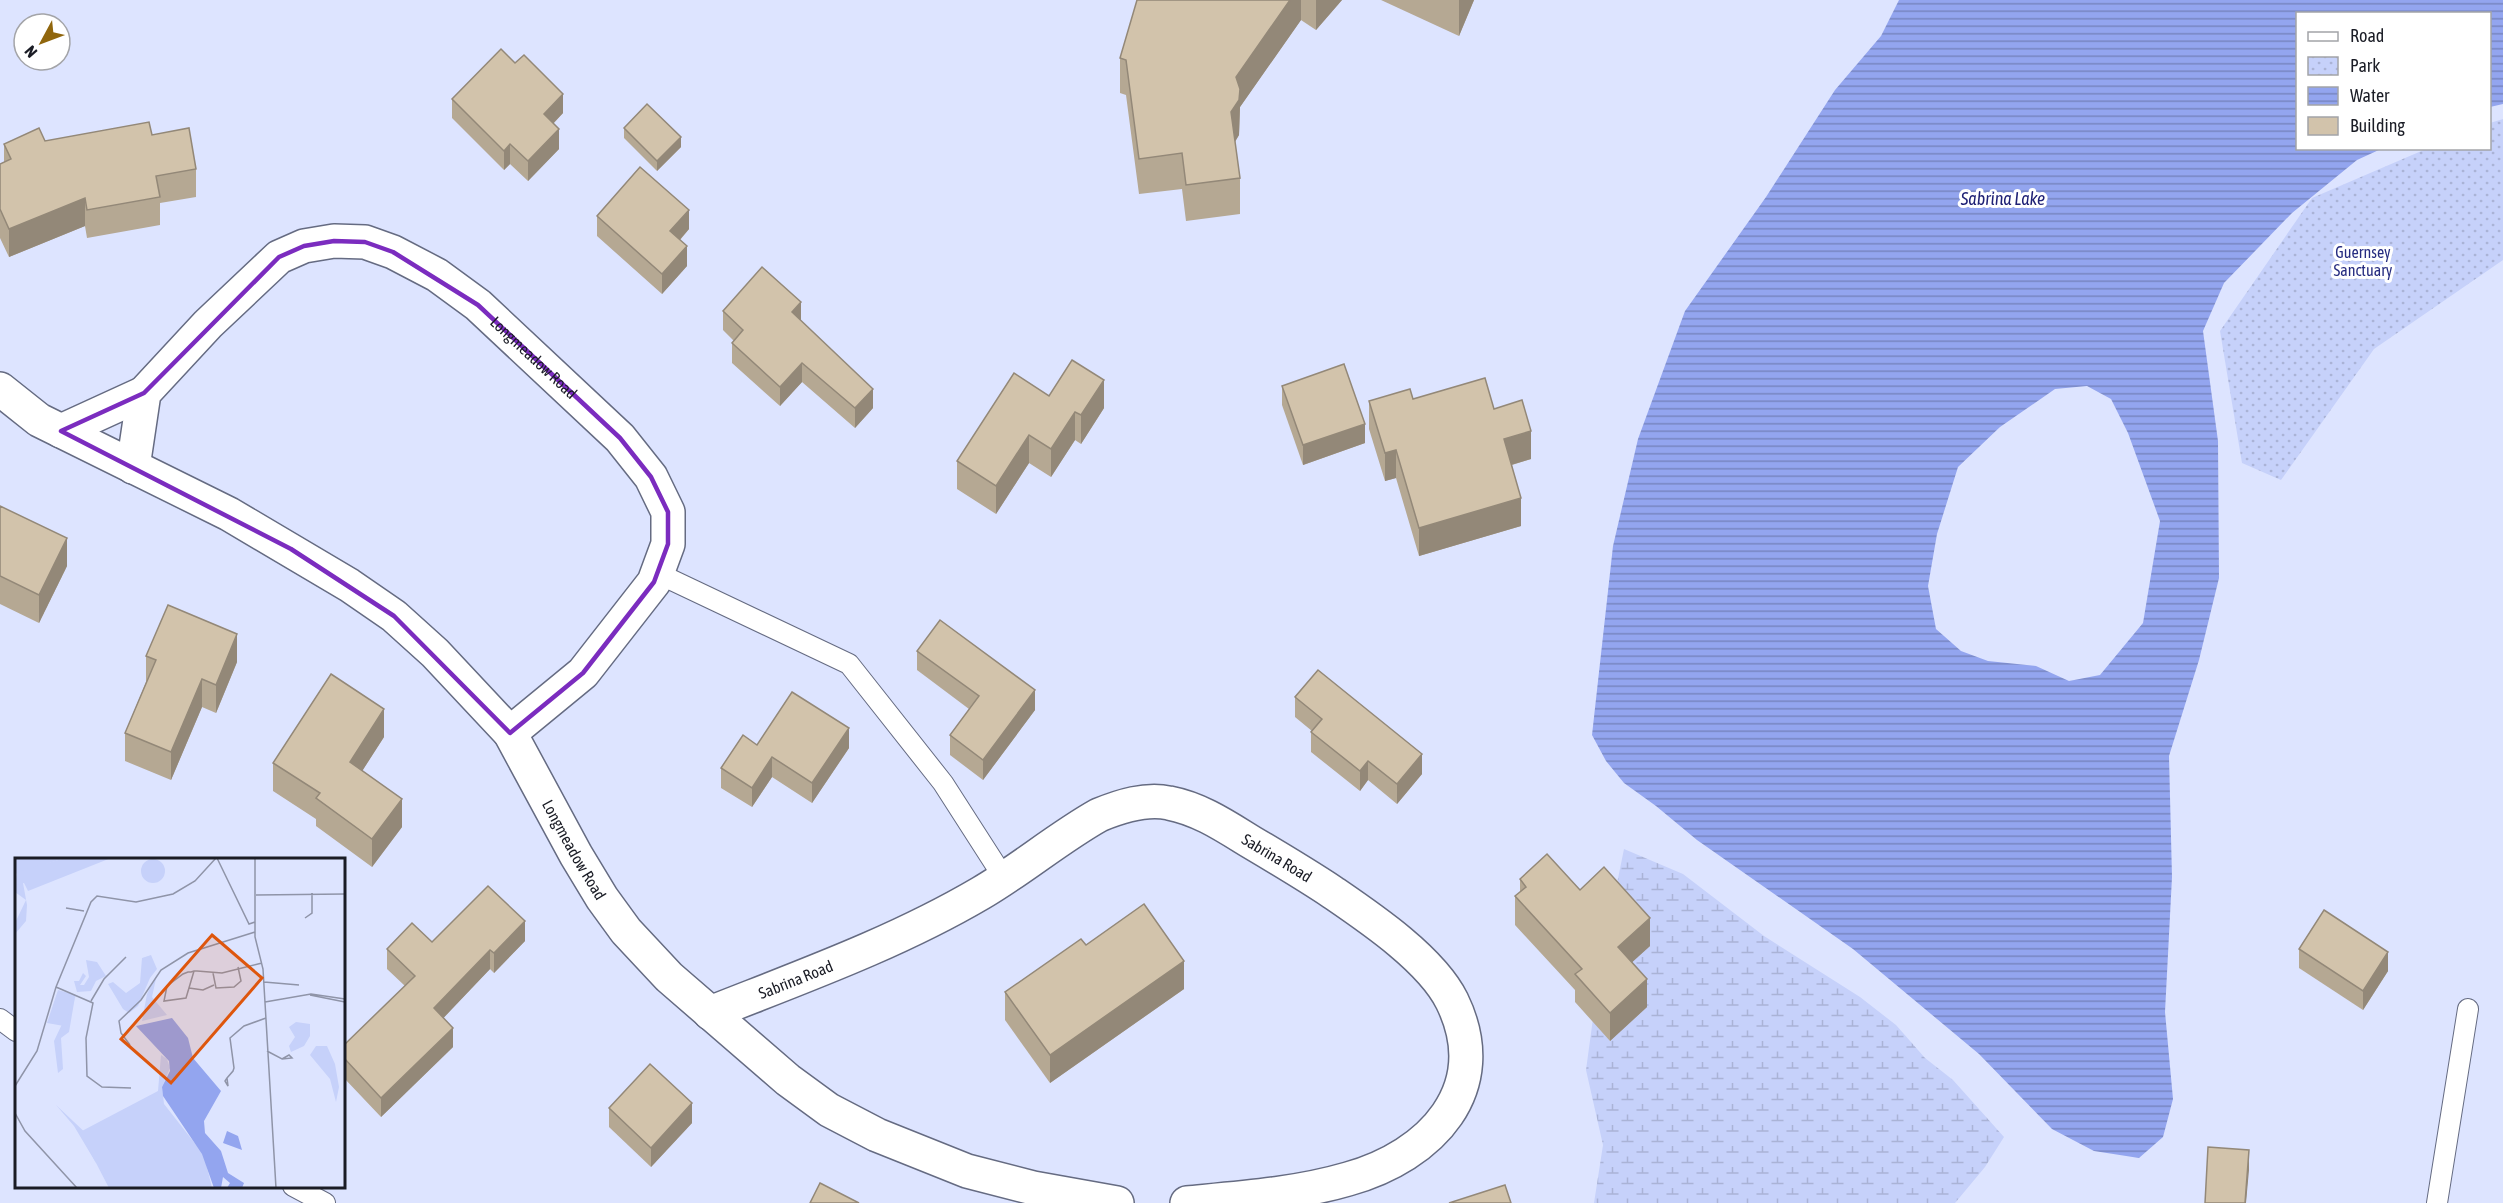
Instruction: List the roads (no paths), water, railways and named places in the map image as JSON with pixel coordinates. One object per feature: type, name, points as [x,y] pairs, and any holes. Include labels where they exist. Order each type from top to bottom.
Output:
[{"type":"street","name":"Longmeadow Road","points":[[61,431],[144,393],[208,324],[279,258],[304,246],[334,241],[365,242],[437,275],[478,305],[620,438],[651,477],[668,512],[668,544],[654,582],[583,673],[510,733]]},
{"type":"street","name":"Longmeadow Road","points":[[0,389],[39,420],[229,514],[291,549],[393,615],[435,653],[510,733],[602,898],[626,931],[669,977],[710,1013]]},
{"type":"street","points":[[133,467],[144,393]]},
{"type":"street","name":"Sabrina Road","points":[[710,1013],[858,954],[958,905],[1004,878],[1099,814],[1142,802],[1166,802],[1189,808],[1213,819],[1301,871],[1363,914],[1410,952],[1436,978],[1451,1000],[1461,1025],[1466,1058],[1463,1084],[1447,1117],[1434,1133],[1414,1148],[1384,1165],[1349,1179],[1243,1197],[1187,1203]]},
{"type":"street","points":[[710,1013],[788,1080],[829,1110],[877,1135],[967,1171],[1033,1188],[1117,1203]]},
{"type":"lane","points":[[657,573],[849,664],[942,783],[1004,878]]},
{"type":"lane","points":[[2437,1203],[2468,1009]]},
{"type":"lane","points":[[0,1019],[15,1030]]},
{"type":"lane","points":[[297,1188],[325,1203]]},
{"type":"water","name":"Sabrina Lake","points":[[1899,0],[2503,0],[2503,104],[2491,107],[2491,12],[2296,12],[2296,150],[2379,150],[2357,160],[2292,213],[2224,283],[2203,331],[2218,441],[2219,578],[2199,660],[2169,756],[2172,877],[2165,1012],[2173,1099],[2163,1137],[2139,1158],[2094,1151],[2052,1129],[1979,1054],[1853,949],[1697,840],[1624,783],[1606,761],[1592,735],[1613,546],[1638,439],[1685,311],[1766,197],[1835,90],[1881,36]],"holes":[[[2087,386],[2111,399],[2128,433],[2160,521],[2143,623],[2100,675],[2069,681],[2036,666],[1988,661],[1961,651],[1936,629],[1928,586],[1937,534],[1958,467],[2000,427],[2055,389]]]},
{"type":"park label","name":"Guernsey Sanctuary","points":[[2363,261]]}]
